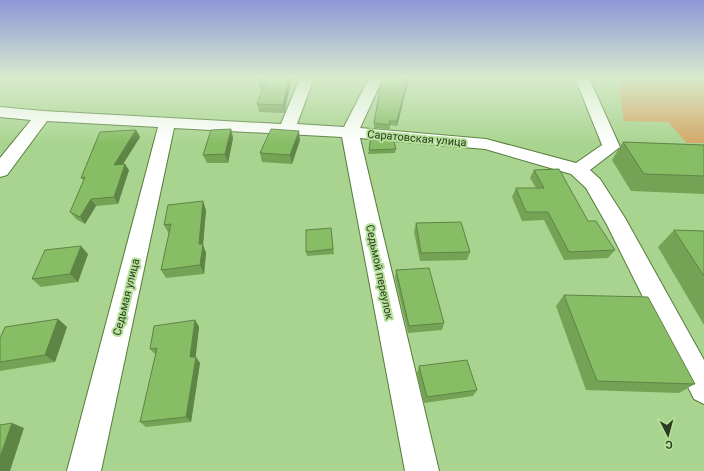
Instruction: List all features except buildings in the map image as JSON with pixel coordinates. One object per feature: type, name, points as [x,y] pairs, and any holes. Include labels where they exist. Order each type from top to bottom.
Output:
[{"type":"street","points":[[288,130],[299,100]]},
{"type":"street","points":[[350,132],[365,100]]},
{"type":"street","points":[[578,170],[611,147],[591,100]]},
{"type":"street","name":"Саратовская улица","points":[[0,112],[43,116],[288,130],[350,132],[486,144],[557,162],[578,170],[593,184],[617,224],[704,389]]},
{"type":"street","points":[[0,171],[43,116]]},
{"type":"street","name":"Седьмая улица","points":[[84,471],[168,123]]},
{"type":"street","name":"Седьмой переулок","points":[[350,132],[422,471]]},
{"type":"shaded area","points":[[621,100],[704,100],[704,143],[687,143],[668,122],[624,121]]}]
